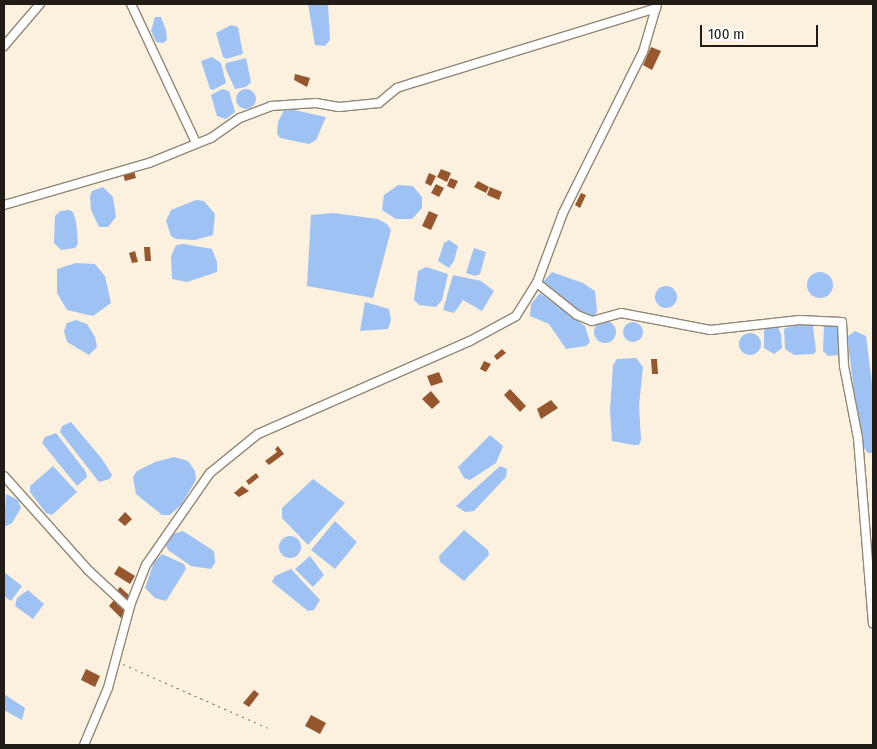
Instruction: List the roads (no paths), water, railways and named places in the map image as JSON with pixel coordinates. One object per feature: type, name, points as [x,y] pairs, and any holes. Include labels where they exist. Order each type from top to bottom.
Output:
[{"type":"street","points":[[4,46],[40,4]]},
{"type":"street","points":[[131,4],[196,143]]},
{"type":"street","points":[[4,205],[106,177],[211,138],[240,118],[271,106],[316,103],[339,107],[379,103],[397,88],[657,6]]},
{"type":"street","points":[[84,745],[108,688],[130,608],[146,565],[164,536],[210,473],[234,452],[284,421],[504,324],[516,316],[536,284],[563,213],[643,52],[657,6]]},
{"type":"street","points":[[536,284],[577,315],[592,320],[621,313],[710,330],[799,320],[842,322],[844,366],[858,438],[873,623]]},
{"type":"street","points":[[4,476],[88,570],[130,608]]},
{"type":"water","points":[[308,4],[328,4],[330,40],[325,46],[315,45]]},
{"type":"water","points":[[155,17],[161,17],[166,30],[167,40],[163,43],[156,42],[151,31]]},
{"type":"water","points":[[231,25],[238,27],[243,54],[226,59],[223,57],[216,33]]},
{"type":"water","points":[[212,57],[221,63],[226,83],[213,90],[210,89],[201,61]]},
{"type":"water","points":[[246,58],[251,82],[246,87],[235,89],[225,67],[226,63]]},
{"type":"water","points":[[222,89],[229,91],[235,112],[226,119],[217,116],[211,95]]},
{"type":"water","points":[[246,89],[253,92],[256,99],[253,106],[246,109],[239,106],[236,99],[239,92]]},
{"type":"water","points":[[285,108],[326,117],[316,140],[309,144],[280,138],[277,134],[278,122]]},
{"type":"water","points":[[398,185],[413,186],[422,197],[422,208],[412,219],[396,219],[382,210],[384,195]]},
{"type":"water","points":[[103,187],[113,197],[116,217],[108,227],[99,227],[91,210],[90,196],[92,191]]},
{"type":"water","points":[[196,200],[204,201],[215,214],[213,235],[195,240],[176,239],[171,236],[166,221],[171,210]]},
{"type":"water","points":[[69,210],[73,212],[76,221],[78,244],[75,248],[61,250],[54,243],[55,216],[60,211]]},
{"type":"water","points":[[333,213],[378,219],[387,224],[391,230],[373,298],[307,286],[311,215]]},
{"type":"water","points":[[449,240],[458,246],[454,261],[449,268],[438,261],[444,243]]},
{"type":"water","points":[[184,244],[212,249],[217,262],[217,272],[187,282],[172,279],[171,256],[176,245]]},
{"type":"water","points":[[474,248],[486,252],[480,274],[475,276],[466,273]]},
{"type":"water","points":[[76,263],[95,264],[105,276],[111,303],[93,316],[67,310],[57,293],[57,269]]},
{"type":"water","points":[[426,267],[448,274],[442,300],[436,307],[419,305],[414,300],[418,271]]},
{"type":"water","points":[[552,272],[583,283],[595,291],[597,311],[593,318],[580,314],[545,286],[543,282]]},
{"type":"water","points":[[820,272],[829,276],[833,285],[829,294],[820,298],[811,294],[807,285],[811,276]]},
{"type":"water","points":[[453,275],[481,281],[494,291],[482,311],[463,300],[454,313],[443,310]]},
{"type":"water","points":[[666,286],[674,289],[677,297],[674,305],[666,308],[658,305],[655,297],[658,289]]},
{"type":"water","points":[[540,293],[585,326],[590,342],[586,346],[566,349],[549,324],[530,316],[531,304]]},
{"type":"water","points":[[365,302],[389,309],[391,320],[388,329],[360,331]]},
{"type":"water","points":[[76,320],[87,324],[95,337],[97,347],[89,355],[67,342],[64,331],[67,323]]},
{"type":"water","points":[[605,321],[613,324],[616,332],[613,340],[605,343],[597,340],[594,332],[597,324]]},
{"type":"water","points":[[633,322],[640,325],[643,332],[640,339],[633,342],[626,339],[623,332],[626,325]]},
{"type":"water","points":[[799,323],[813,326],[816,351],[814,354],[794,355],[785,349],[784,329]]},
{"type":"water","points":[[837,324],[840,355],[828,356],[823,351],[824,325]]},
{"type":"water","points":[[764,327],[778,327],[781,335],[782,348],[774,354],[764,348]]},
{"type":"water","points":[[855,331],[866,336],[873,392],[873,453],[868,453],[861,445],[848,344],[848,336]]},
{"type":"water","points":[[750,333],[758,336],[761,344],[758,352],[750,355],[742,352],[739,344],[742,336]]},
{"type":"water","points":[[636,358],[643,367],[639,405],[641,440],[639,445],[633,445],[612,441],[610,410],[613,365],[617,359]]},
{"type":"water","points":[[71,422],[102,459],[112,475],[110,479],[99,482],[60,432],[62,426]]},
{"type":"water","points":[[56,433],[86,472],[87,477],[77,486],[42,443],[45,437]]},
{"type":"water","points":[[490,435],[503,446],[496,463],[470,480],[464,478],[458,467]]},
{"type":"water","points":[[174,457],[188,461],[195,471],[196,480],[181,505],[170,515],[162,515],[136,494],[133,477],[137,471],[155,462]]},
{"type":"water","points":[[53,466],[77,492],[52,515],[46,513],[30,492],[30,486]]},
{"type":"water","points":[[500,466],[507,469],[506,477],[474,511],[465,512],[456,506]]},
{"type":"water","points":[[313,479],[345,503],[308,545],[282,518],[282,508]]},
{"type":"water","points":[[6,494],[18,500],[21,508],[12,523],[4,527]]},
{"type":"water","points":[[335,521],[357,542],[335,569],[311,550]]},
{"type":"water","points":[[464,530],[488,550],[489,555],[464,581],[440,562],[439,556]]},
{"type":"water","points":[[183,531],[214,551],[215,563],[211,569],[191,566],[168,550],[166,546],[173,534]]},
{"type":"water","points":[[290,536],[300,543],[301,547],[294,557],[290,558],[280,551],[279,547],[286,537]]},
{"type":"water","points":[[162,554],[184,564],[186,569],[166,601],[155,598],[145,588],[154,562]]},
{"type":"water","points":[[310,556],[324,575],[313,587],[295,569]]},
{"type":"water","points":[[291,569],[320,600],[314,610],[308,611],[272,582],[275,576]]},
{"type":"water","points":[[4,572],[22,586],[11,601],[4,596]]},
{"type":"water","points":[[28,590],[44,604],[33,619],[15,606],[17,598]]},
{"type":"water","points":[[4,694],[25,708],[22,720],[4,710]]}]
